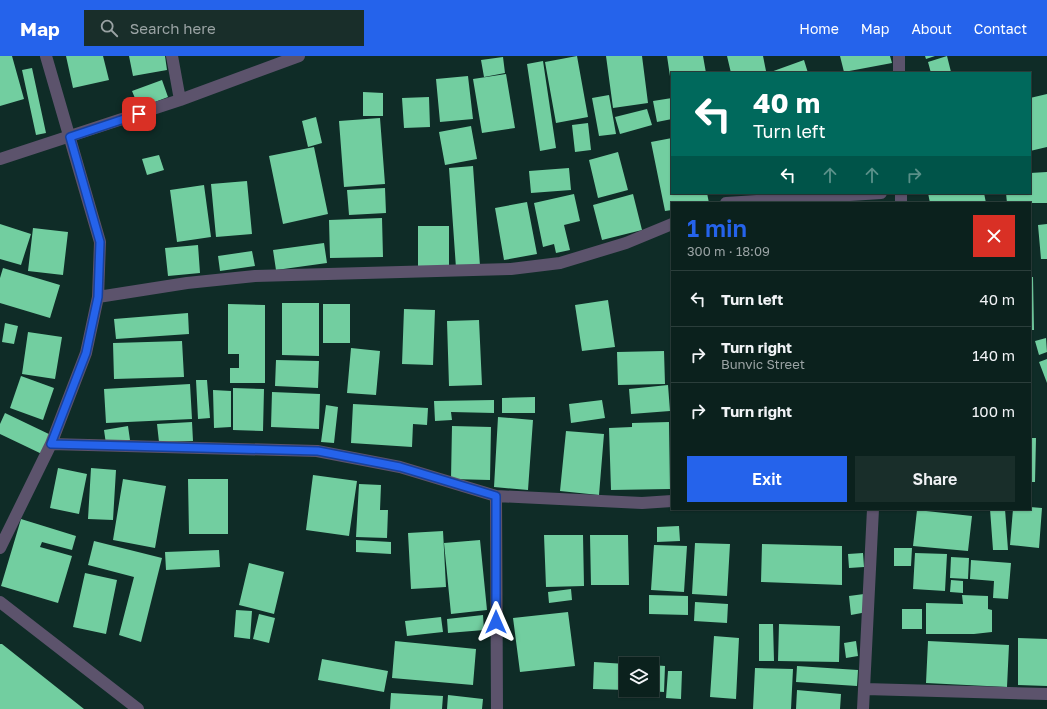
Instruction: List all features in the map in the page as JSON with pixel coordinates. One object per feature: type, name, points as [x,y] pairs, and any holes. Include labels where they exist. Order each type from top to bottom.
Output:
[{"type":"street","points":[[0,548],[51,444],[86,353],[98,297],[100,242],[46,56]]},
{"type":"street","points":[[172,56],[180,100]]},
{"type":"street","points":[[0,159],[180,100],[299,56]]},
{"type":"street","points":[[899,56],[899,72]]},
{"type":"street","points":[[742,202],[866,194]]},
{"type":"street","points":[[98,297],[187,283],[255,276],[511,270],[553,264],[626,243],[671,224]]},
{"type":"street","points":[[51,444],[318,451],[400,467],[496,496],[642,503],[671,501]]},
{"type":"street","points":[[496,496],[497,709]]},
{"type":"street","points":[[864,709],[873,510]]},
{"type":"street","points":[[0,602],[138,709]]},
{"type":"street","points":[[865,689],[1047,694]]},
{"type":"building","points":[[0,56],[12,56],[24,99],[0,106]]},
{"type":"building","points":[[66,56],[103,56],[109,80],[73,88]]},
{"type":"building","points":[[129,56],[165,56],[167,70],[133,76]]},
{"type":"building","points":[[577,56],[588,117],[556,123],[545,62]]},
{"type":"building","points":[[606,56],[642,56],[648,103],[613,108]]},
{"type":"building","points":[[667,56],[703,56],[706,72],[671,72],[671,83]]},
{"type":"building","points":[[727,56],[763,56],[766,71],[731,72]]},
{"type":"building","points":[[840,56],[890,56],[892,63],[844,72]]},
{"type":"building","points":[[925,56],[935,56],[926,59]]},
{"type":"building","points":[[947,56],[951,72],[931,72],[928,62]]},
{"type":"building","points":[[503,57],[505,73],[484,77],[481,60]]},
{"type":"building","points":[[804,60],[808,72],[771,72]]},
{"type":"building","points":[[543,61],[556,148],[540,151],[527,64]]},
{"type":"building","points":[[32,68],[46,133],[36,135],[22,70]]},
{"type":"building","points":[[506,74],[515,128],[482,133],[473,79]]},
{"type":"building","points":[[468,76],[473,119],[440,122],[436,79]]},
{"type":"building","points":[[162,80],[168,97],[139,108],[132,91]]},
{"type":"building","points":[[363,92],[383,93],[383,116],[363,116]]},
{"type":"building","points":[[1047,94],[1047,147],[1031,151],[1031,98]]},
{"type":"building","points":[[609,95],[616,134],[599,136],[592,98]]},
{"type":"building","points":[[429,97],[430,127],[404,128],[402,98]]},
{"type":"building","points":[[671,98],[671,119],[657,122],[653,101]]},
{"type":"building","points":[[647,109],[652,125],[620,134],[615,117]]},
{"type":"building","points":[[316,117],[322,143],[308,147],[302,121]]},
{"type":"building","points":[[380,118],[385,184],[344,187],[339,121]]},
{"type":"building","points":[[588,123],[591,150],[575,152],[572,125]]},
{"type":"building","points":[[471,126],[477,159],[445,165],[439,132]]},
{"type":"building","points":[[671,138],[671,194],[707,194],[709,202],[671,202],[671,210],[665,211],[651,142]]},
{"type":"building","points":[[314,147],[328,214],[283,224],[269,156]]},
{"type":"building","points":[[618,152],[628,190],[598,198],[589,160]]},
{"type":"building","points":[[159,155],[164,170],[147,175],[142,159]]},
{"type":"building","points":[[473,166],[480,266],[456,268],[449,168]]},
{"type":"building","points":[[569,168],[571,190],[531,193],[529,171]]},
{"type":"building","points":[[1047,172],[1047,203],[1007,202],[1006,194],[1031,194],[1031,173]]},
{"type":"building","points":[[247,181],[252,234],[216,237],[211,184]]},
{"type":"building","points":[[204,185],[211,237],[177,242],[170,190]]},
{"type":"building","points":[[385,188],[386,213],[349,215],[347,190]]},
{"type":"building","points":[[574,194],[580,221],[564,225],[570,250],[556,253],[554,244],[543,247],[534,203]]},
{"type":"building","points":[[633,194],[642,230],[602,240],[593,205]]},
{"type":"building","points":[[759,194],[774,194],[759,196]]},
{"type":"building","points":[[928,194],[984,194],[986,202],[930,202]]},
{"type":"building","points":[[527,202],[537,254],[504,260],[495,208]]},
{"type":"building","points":[[382,218],[383,257],[330,258],[329,220]]},
{"type":"building","points":[[0,224],[31,234],[21,265],[0,259]]},
{"type":"building","points":[[1047,224],[1047,259],[1041,259],[1038,225]]},
{"type":"building","points":[[418,226],[449,226],[449,270],[418,270]]},
{"type":"building","points":[[33,228],[68,232],[63,275],[28,271]]},
{"type":"building","points":[[324,243],[327,263],[276,270],[273,250]]},
{"type":"building","points":[[198,245],[200,273],[168,276],[165,248]]},
{"type":"building","points":[[252,251],[255,266],[220,271],[218,256]]},
{"type":"building","points":[[3,268],[60,285],[50,318],[0,303],[0,278]]},
{"type":"building","points":[[1031,277],[1033,277],[1034,330],[1031,330]]},
{"type":"building","points":[[608,300],[615,347],[582,351],[575,305]]},
{"type":"building","points":[[282,303],[319,303],[319,356],[282,355]]},
{"type":"building","points":[[228,304],[265,305],[265,383],[230,383],[230,368],[239,368],[239,354],[228,354]]},
{"type":"building","points":[[323,304],[350,304],[350,343],[323,343]]},
{"type":"building","points":[[404,309],[435,310],[433,365],[402,364]]},
{"type":"building","points":[[188,313],[189,334],[116,339],[114,319]]},
{"type":"building","points":[[479,320],[482,385],[449,386],[447,321]]},
{"type":"building","points":[[5,323],[18,326],[14,344],[2,342]]},
{"type":"building","points":[[28,332],[62,337],[55,379],[22,374]]},
{"type":"building","points":[[1046,338],[1047,352],[1039,355],[1035,341]]},
{"type":"building","points":[[182,341],[184,377],[114,379],[113,343]]},
{"type":"building","points":[[351,348],[380,351],[376,395],[347,393]]},
{"type":"building","points":[[664,351],[665,384],[618,385],[617,352]]},
{"type":"building","points":[[1047,359],[1047,383],[1039,362]]},
{"type":"building","points":[[276,360],[319,361],[318,388],[275,386]]},
{"type":"building","points":[[21,376],[54,388],[43,420],[10,408]]},
{"type":"building","points":[[196,380],[207,380],[210,418],[198,419]]},
{"type":"building","points":[[190,384],[192,419],[106,423],[104,389]]},
{"type":"building","points":[[668,385],[670,411],[631,414],[629,389]]},
{"type":"building","points":[[233,388],[264,389],[263,431],[233,430]]},
{"type":"building","points":[[213,390],[231,391],[231,427],[214,428]]},
{"type":"building","points":[[272,392],[320,394],[319,429],[271,427]]},
{"type":"building","points":[[535,397],[535,413],[502,413],[502,398]]},
{"type":"building","points":[[494,400],[494,413],[451,412],[452,420],[435,421],[434,401]]},
{"type":"building","points":[[602,400],[605,418],[571,423],[569,404]]},
{"type":"building","points":[[353,404],[428,408],[427,425],[413,424],[412,447],[351,443]]},
{"type":"building","points":[[326,405],[338,407],[334,443],[321,442]]},
{"type":"building","points":[[5,413],[53,436],[44,455],[0,434],[0,424]]},
{"type":"building","points":[[498,417],[533,420],[528,490],[494,487]]},
{"type":"building","points":[[192,422],[193,441],[159,442],[157,424]]},
{"type":"building","points":[[669,422],[670,489],[611,490],[609,428],[632,427],[632,423]]},
{"type":"building","points":[[128,426],[130,440],[106,444],[104,430]]},
{"type":"building","points":[[452,426],[491,427],[490,480],[451,479]]},
{"type":"building","points":[[566,431],[604,434],[599,495],[560,491]]},
{"type":"building","points":[[1031,438],[1036,438],[1035,482],[1031,482]]},
{"type":"building","points":[[58,468],[87,474],[79,514],[50,508]]},
{"type":"building","points":[[91,468],[116,470],[113,520],[88,519]]},
{"type":"building","points":[[313,475],[357,481],[349,536],[306,530]]},
{"type":"building","points":[[123,479],[166,486],[155,548],[113,540]]},
{"type":"building","points":[[188,479],[228,479],[228,534],[189,534]]},
{"type":"building","points":[[359,484],[381,485],[380,510],[388,510],[387,538],[356,537]]},
{"type":"building","points":[[1031,507],[1042,508],[1039,548],[1010,545],[1013,510],[1031,510]]},
{"type":"building","points":[[917,510],[972,516],[968,551],[913,546]]},
{"type":"building","points":[[990,510],[1005,510],[1008,550],[993,550]]},
{"type":"building","points":[[21,519],[76,536],[72,550],[42,542],[40,547],[72,556],[58,603],[1,586]]},
{"type":"building","points":[[679,526],[680,541],[657,542],[657,527]]},
{"type":"building","points":[[443,531],[446,587],[411,589],[408,533]]},
{"type":"building","points":[[544,535],[583,535],[584,586],[546,587]]},
{"type":"building","points":[[590,535],[628,535],[629,585],[591,585]]},
{"type":"building","points":[[356,540],[391,542],[391,554],[356,552]]},
{"type":"building","points":[[480,540],[487,610],[451,614],[444,543]]},
{"type":"building","points":[[94,541],[162,558],[141,642],[119,635],[134,577],[88,565]]},
{"type":"building","points":[[695,543],[730,544],[727,596],[692,594]]},
{"type":"building","points":[[762,544],[842,546],[842,585],[761,582]]},
{"type":"building","points":[[654,545],[687,546],[684,592],[651,590]]},
{"type":"building","points":[[894,548],[912,548],[911,566],[894,566]]},
{"type":"building","points":[[219,550],[220,567],[166,570],[165,552]]},
{"type":"building","points":[[863,553],[864,567],[849,568],[848,554]]},
{"type":"building","points":[[915,553],[947,554],[945,591],[913,589]]},
{"type":"building","points":[[951,557],[969,558],[968,579],[950,578]]},
{"type":"building","points":[[971,560],[1011,563],[1008,599],[993,598],[994,581],[970,579]]},
{"type":"building","points":[[249,563],[284,572],[274,614],[239,605]]},
{"type":"building","points":[[85,573],[117,580],[106,634],[73,627]]},
{"type":"building","points":[[951,580],[963,581],[963,593],[950,592]]},
{"type":"building","points":[[571,589],[572,600],[549,603],[548,592]]},
{"type":"building","points":[[864,594],[867,612],[851,615],[849,596]]},
{"type":"building","points":[[649,595],[688,596],[688,615],[649,614]]},
{"type":"building","points":[[962,595],[988,596],[988,609],[992,610],[992,632],[974,634],[926,634],[926,603],[963,604]]},
{"type":"building","points":[[695,602],[728,604],[727,623],[694,621]]},
{"type":"building","points":[[902,609],[922,609],[922,629],[902,629]]},
{"type":"building","points":[[236,610],[252,611],[250,639],[234,637]]},
{"type":"building","points":[[568,612],[575,666],[520,672],[513,618]]},
{"type":"building","points":[[259,614],[275,618],[269,643],[253,639]]},
{"type":"building","points":[[483,615],[484,630],[448,633],[447,619]]},
{"type":"building","points":[[441,617],[443,632],[407,636],[405,621]]},
{"type":"building","points":[[759,624],[773,624],[774,661],[759,661]]},
{"type":"building","points":[[779,624],[840,626],[839,662],[778,661]]},
{"type":"building","points":[[714,636],[739,638],[736,699],[710,697]]},
{"type":"building","points":[[1018,638],[1047,639],[1047,686],[1018,685]]},
{"type":"building","points":[[395,641],[476,649],[473,685],[392,678]]},
{"type":"building","points":[[856,641],[858,656],[846,658],[844,643]]},
{"type":"building","points":[[928,641],[1009,645],[1007,687],[926,683]]},
{"type":"building","points":[[0,644],[2,644],[84,709],[0,709]]},
{"type":"building","points":[[322,659],[388,671],[384,692],[318,680]]},
{"type":"building","points":[[594,662],[619,664],[619,690],[593,689]]},
{"type":"building","points":[[659,666],[665,666],[664,692],[659,692]]},
{"type":"building","points":[[797,666],[858,670],[857,686],[796,682]]},
{"type":"building","points":[[755,668],[793,669],[791,709],[753,709]]},
{"type":"building","points":[[668,671],[682,671],[681,699],[666,698]]},
{"type":"building","points":[[797,690],[841,694],[840,709],[796,709]]},
{"type":"building","points":[[391,693],[443,696],[442,709],[390,709]]},
{"type":"building","points":[[448,695],[483,699],[482,709],[447,709]]},
{"type":"route","points":[[139,114],[70,137],[100,242],[98,297],[86,353],[51,444],[318,451],[400,467],[496,496],[496,622]]}]
